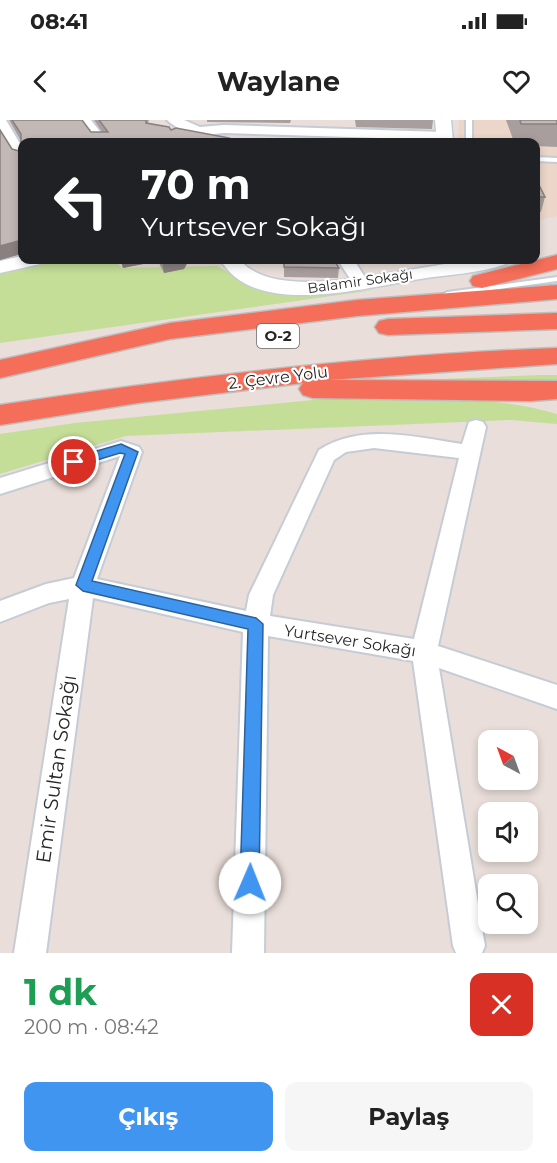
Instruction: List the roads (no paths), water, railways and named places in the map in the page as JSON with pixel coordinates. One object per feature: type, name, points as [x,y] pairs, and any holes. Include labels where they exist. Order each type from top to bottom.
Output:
[{"type":"highway","points":[[357,308],[557,262]]},
{"type":"highway","points":[[0,371],[170,331],[357,308],[557,292]]},
{"type":"highway","name":"O-2","points":[[0,371],[209,343],[404,326],[557,321]]},
{"type":"highway","name":"2. Çevre Yolu","points":[[0,415],[89,400],[344,368],[557,356]]},
{"type":"highway","points":[[242,382],[328,390],[551,395]]},
{"type":"street","points":[[84,120],[99,138]]},
{"type":"street","points":[[173,120],[217,138]]},
{"type":"street","points":[[0,121],[18,150]]},
{"type":"street","points":[[196,130],[444,133]]},
{"type":"street","points":[[0,267],[18,263]]},
{"type":"street","name":"Balamir Sokağı","points":[[233,264],[241,274],[262,284],[302,289],[360,282],[456,264]]},
{"type":"street","points":[[349,264],[360,282]]},
{"type":"street","points":[[469,946],[424,652],[476,428]]},
{"type":"street","points":[[248,953],[256,624],[261,595],[326,455],[332,450],[346,443],[366,440],[470,452]]},
{"type":"street","name":"Emir Sultan Sokağı","points":[[0,486],[121,448],[132,452],[83,585],[30,953]]},
{"type":"street","name":"Yurtsever Sokağı","points":[[0,612],[46,594],[83,585],[256,624],[424,652],[557,697]]},
{"type":"lane","points":[[469,120],[469,138]]},
{"type":"lane","points":[[540,159],[557,160]]},
{"type":"lane","points":[[357,308],[557,279]]}]
